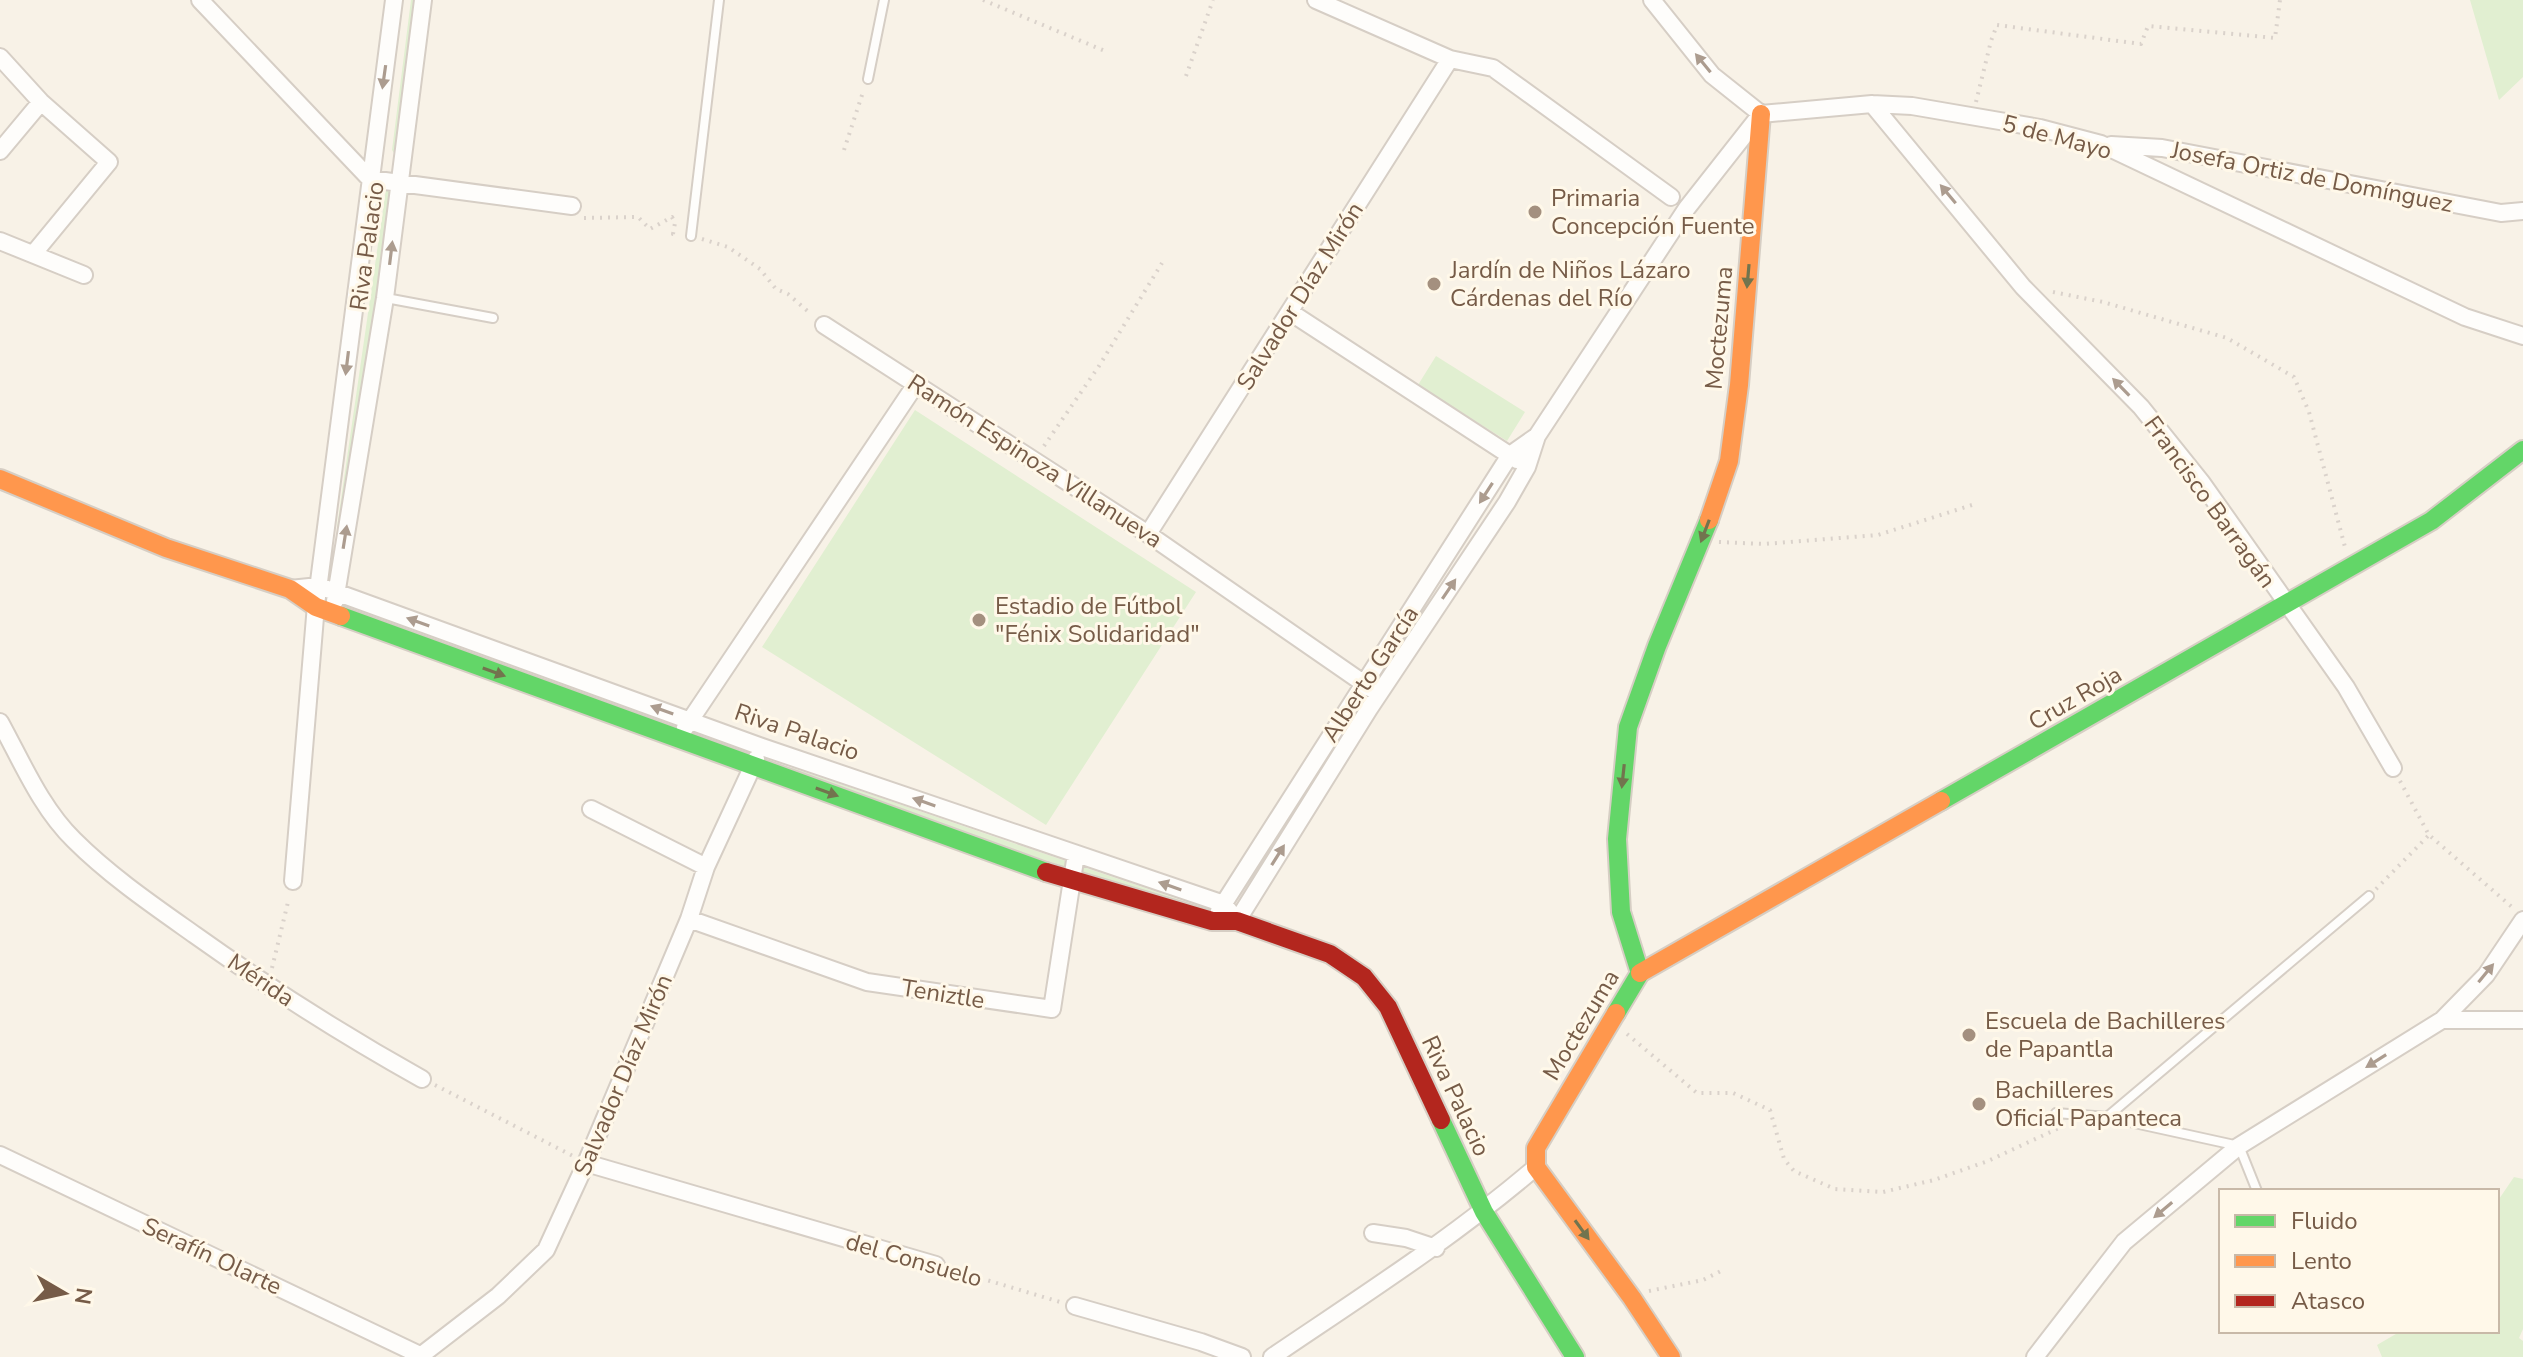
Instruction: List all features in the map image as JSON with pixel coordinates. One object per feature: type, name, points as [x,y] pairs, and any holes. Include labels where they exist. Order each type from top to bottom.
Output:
[{"type":"street","points":[[200,0],[370,179],[572,206]]},
{"type":"street","name":"Riva Palacio","points":[[293,881],[325,611],[319,586],[394,0]]},
{"type":"street","name":"Riva Palacio","points":[[325,611],[336,592],[385,298],[423,0]]},
{"type":"street","points":[[1316,0],[1450,59],[1493,68],[1671,197]]},
{"type":"street","points":[[1652,0],[1712,75],[1761,114]]},
{"type":"street","points":[[0,57],[41,102],[109,162],[34,253]]},
{"type":"street","name":"Salvador Díaz Mirón","points":[[1148,534],[1450,59]]},
{"type":"street","points":[[0,151],[41,102]]},
{"type":"street","name":"5 de Mayo","points":[[1761,114],[1872,104],[1912,106],[2040,128],[2101,144],[2465,317],[2523,336]]},
{"type":"street","name":"Francisco Barragán","points":[[1872,104],[2023,287],[2141,407],[2202,483],[2346,687],[2393,768]]},
{"type":"street","name":"Alberto García","points":[[1237,921],[1379,694],[1507,502],[1527,467],[1537,436],[1687,208],[1761,114]]},
{"type":"street","name":"Moctezuma","points":[[1536,1167],[1536,1148],[1640,973],[1621,912],[1617,839],[1628,727],[1729,461],[1739,385],[1761,114]]},
{"type":"street","name":"Josefa Ortiz de Domínguez","points":[[2101,144],[2162,148],[2501,213],[2523,211]]},
{"type":"street","points":[[0,241],[84,275]]},
{"type":"street","points":[[1290,312],[1527,467]]},
{"type":"street","name":"Ramón Espinoza Villanueva","points":[[824,325],[1148,534],[1379,694]]},
{"type":"street","points":[[351,329],[379,334]]},
{"type":"street","points":[[677,739],[916,384]]},
{"type":"street","name":"Alberto García","points":[[1212,921],[1510,455],[1537,436]]},
{"type":"street","name":"Cruz Roja","points":[[1640,973],[2431,521],[2523,450]]},
{"type":"street","name":"Riva Palacio","points":[[0,479],[166,548],[290,589],[325,611],[1071,881],[1212,921],[1237,921],[1330,954],[1364,977],[1388,1007],[1484,1212],[1575,1357]]},
{"type":"street","name":"Riva Palacio","points":[[290,589],[319,586],[762,747],[1224,904]]},
{"type":"street","name":"Mérida","points":[[0,722],[41,798],[73,839],[150,903],[267,985],[422,1079]]},
{"type":"street","name":"Salvador Díaz Mirón","points":[[421,1357],[498,1296],[546,1250],[689,919],[706,867],[762,747]]},
{"type":"street","points":[[591,809],[706,867]]},
{"type":"street","name":"Teniztle","points":[[689,919],[867,982],[1052,1009],[1076,854]]},
{"type":"street","points":[[1224,904],[1237,921]]},
{"type":"street","points":[[2035,1357],[2124,1242],[2239,1146],[2442,1020],[2486,975],[2523,918]]},
{"type":"street","points":[[2442,1020],[2523,1020]]},
{"type":"street","name":"Serafín Olarte","points":[[0,1155],[421,1357]]},
{"type":"street","name":"del Consuelo","points":[[586,1163],[936,1265]]},
{"type":"street","points":[[1272,1357],[1436,1248],[1536,1167],[1671,1357]]},
{"type":"street","points":[[1373,1233],[1406,1238],[1436,1248]]},
{"type":"street","points":[[1075,1306],[1242,1357]]},
{"type":"lane","points":[[691,236],[719,0]]},
{"type":"lane","points":[[868,79],[884,0]]},
{"type":"lane","points":[[385,298],[493,318]]},
{"type":"lane","points":[[2107,1117],[2369,896]]},
{"type":"lane","points":[[2056,1113],[2107,1117],[2239,1146],[2256,1189]]},
{"type":"path","points":[[983,0],[1105,51]]},
{"type":"path","points":[[1186,76],[1213,0]]},
{"type":"path","points":[[1973,116],[1997,25],[2141,44],[2148,26],[2275,38],[2280,0]]},
{"type":"path","points":[[844,150],[868,79]]},
{"type":"path","points":[[572,206],[581,218],[638,217],[650,229],[672,217],[675,223],[673,234],[728,247],[760,269],[776,289],[788,294],[824,325]]},
{"type":"path","points":[[1035,459],[1099,366],[1162,263]]},
{"type":"path","points":[[2023,287],[2103,302],[2227,338],[2294,377],[2309,412],[2351,567]]},
{"type":"path","points":[[1701,541],[1764,544],[1878,535],[1972,505]]},
{"type":"path","points":[[2393,768],[2429,835],[2523,918]]},
{"type":"path","points":[[2369,896],[2429,835]]},
{"type":"path","points":[[267,985],[293,881]]},
{"type":"path","points":[[1612,1021],[1697,1093],[1733,1093],[1770,1110],[1784,1159],[1794,1171],[1835,1189],[1883,1192],[1934,1180],[2056,1131],[2072,1115]]},
{"type":"path","points":[[422,1079],[586,1163]]},
{"type":"path","name":"del Consuelo","points":[[936,1265],[1075,1306]]},
{"type":"path","points":[[1632,1298],[1656,1288],[1703,1280],[1721,1271]]},
{"type":"green space","points":[[411,0],[417,0],[394,153],[392,150]]},
{"type":"green space","points":[[2470,0],[2523,0],[2523,77],[2499,100]]},
{"type":"green space","points":[[386,189],[392,189],[343,528],[340,530],[337,527]]},
{"type":"green space","points":[[1436,356],[1525,412],[1507,441],[1418,385]]},
{"type":"green space","name":"Estadio de Fútbol \"Fénix Solidaridad\"","points":[[915,410],[1196,592],[1046,825],[762,647]]},
{"type":"green space","points":[[790,768],[1195,905],[1192,910],[791,774]]},
{"type":"green space","points":[[2514,1177],[2523,1179],[2523,1329],[2519,1338],[2523,1341],[2523,1357],[2382,1357],[2377,1345],[2398,1333],[2499,1333],[2499,1199]]},
{"type":"traffic: fast","points":[[1941,801],[2431,521],[2523,450]]},
{"type":"traffic: fast","points":[[1616,1013],[1640,973],[1621,912],[1617,839],[1628,727],[1657,646],[1709,520]]},
{"type":"traffic: fast","points":[[341,616],[1046,872]]},
{"type":"traffic: fast","points":[[1441,1120],[1484,1212],[1575,1357]]},
{"type":"traffic: slow","points":[[1709,520],[1729,461],[1739,385],[1761,114]]},
{"type":"traffic: slow","points":[[0,479],[166,548],[290,589],[316,607],[341,616]]},
{"type":"traffic: slow","points":[[1640,973],[1941,801]]},
{"type":"traffic: slow","points":[[1616,1013],[1536,1148],[1536,1167],[1671,1357]]},
{"type":"traffic: jam","points":[[1046,872],[1212,921],[1237,921],[1330,954],[1364,977],[1388,1007],[1441,1120]]},
{"type":"place","name":"Primaria Concepción Fuente","points":[[1535,212]]},
{"type":"place","name":"Jardín de Niños Lázaro Cárdenas del Río","points":[[1434,284]]},
{"type":"place","name":"Estadio de Fútbol \"Fénix Solidaridad\"","points":[[979,620]]},
{"type":"place","name":"Escuela de Bachilleres de Papantla","points":[[1969,1035]]},
{"type":"place","name":"Bachilleres Oficial Papanteca","points":[[1979,1104]]}]
